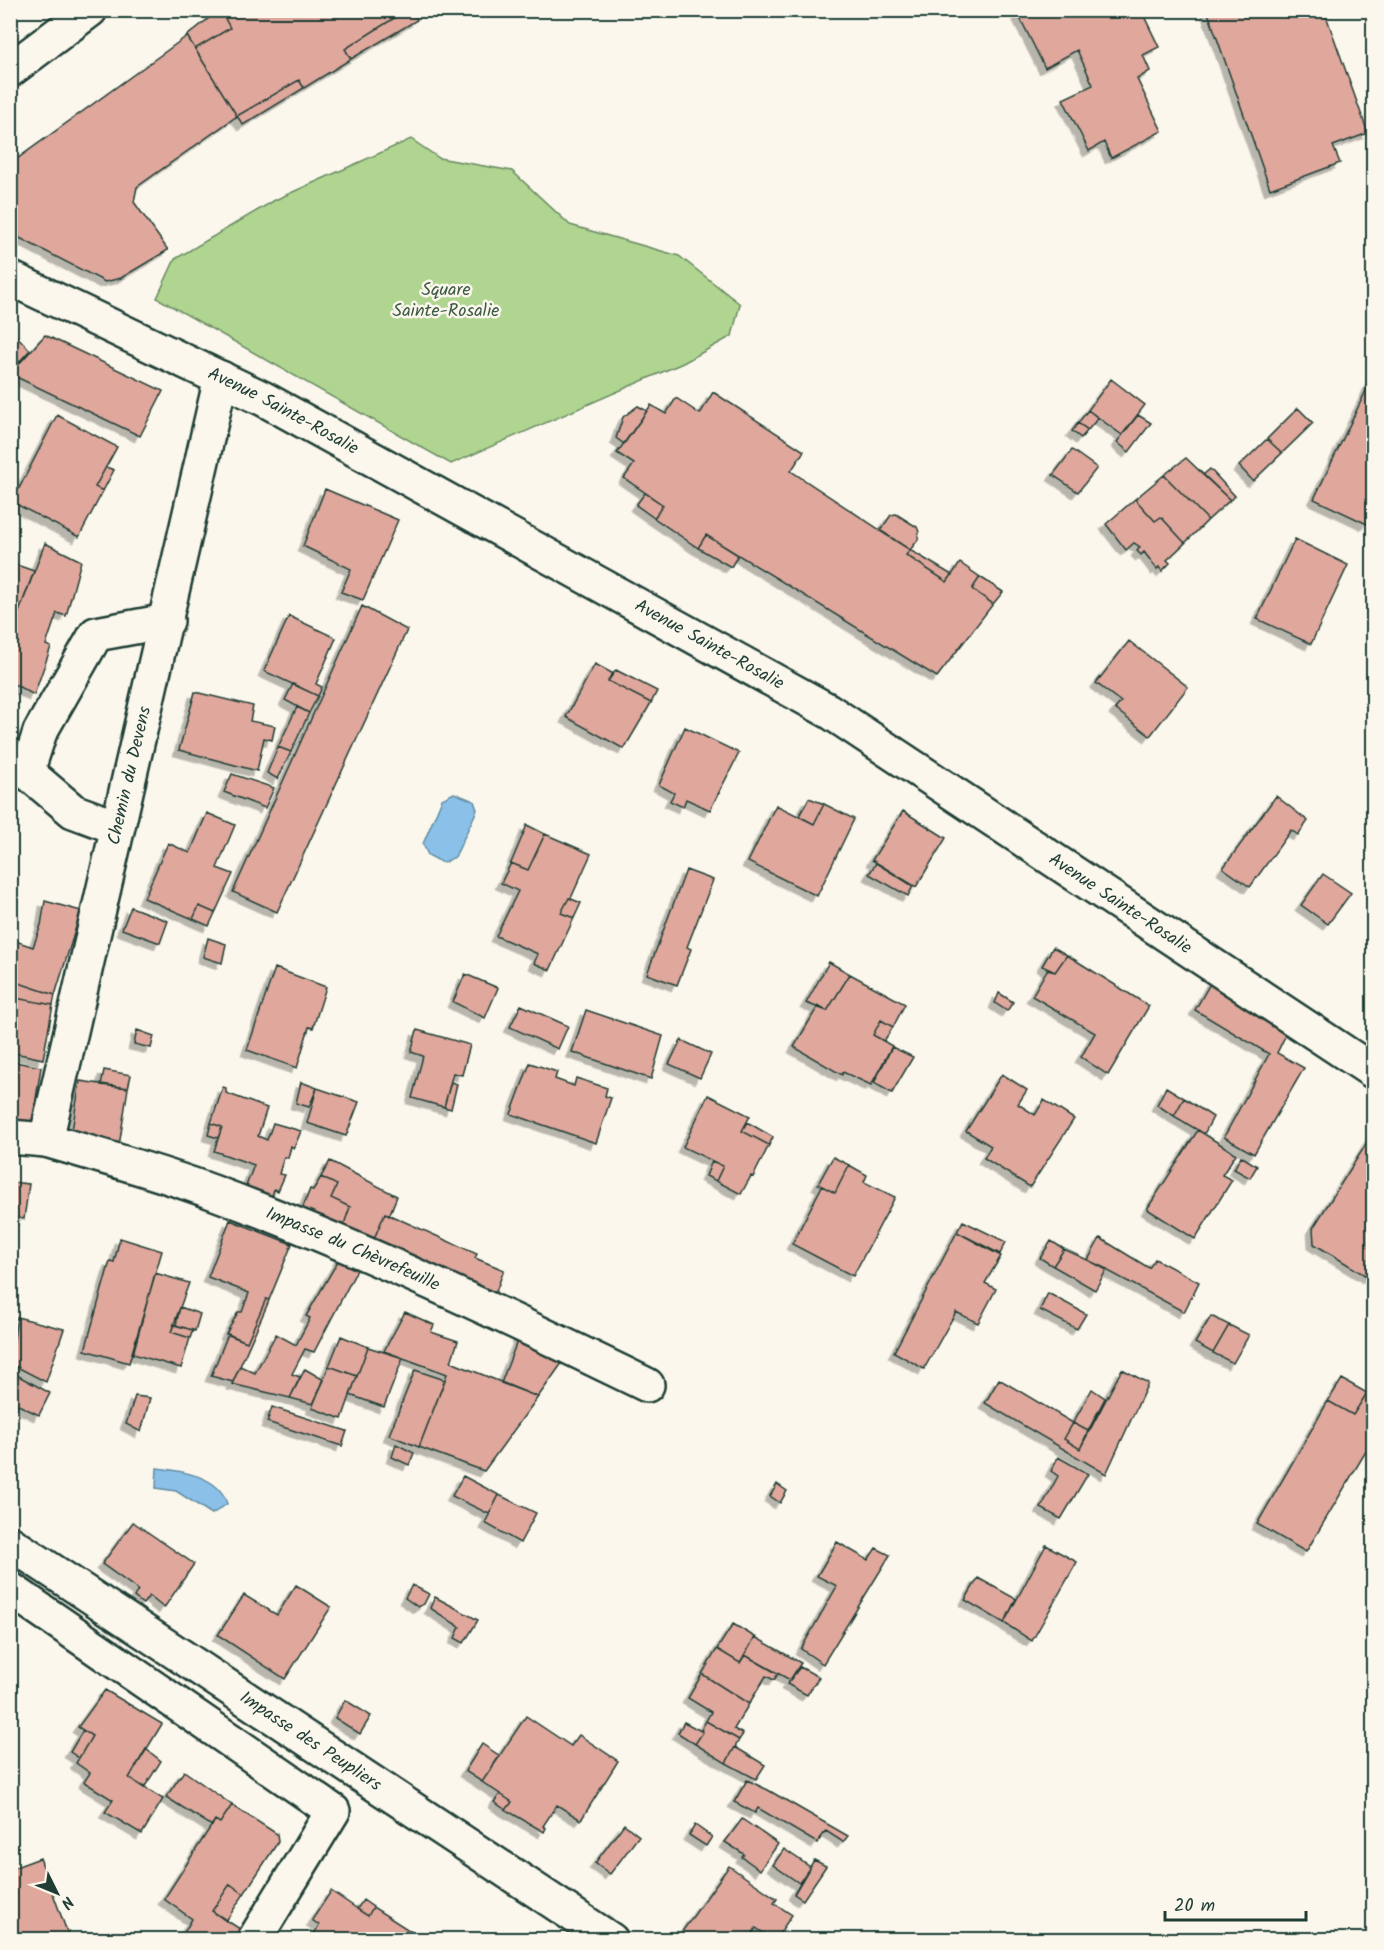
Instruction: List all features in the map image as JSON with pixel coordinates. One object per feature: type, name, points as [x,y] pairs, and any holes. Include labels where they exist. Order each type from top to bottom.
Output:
[{"type":"street","points":[[10,70],[90,10]]},
{"type":"street","name":"Avenue Sainte-Rosalie","points":[[10,278],[264,399],[829,711],[1374,1072]]},
{"type":"street","name":"Chemin du Devens","points":[[46,1140],[221,378]]},
{"type":"street","points":[[116,828],[73,811],[27,772],[40,732],[96,634],[167,621]]},
{"type":"street","points":[[10,1137],[46,1140]]},
{"type":"street","name":"Impasse du Chèvrefeuille","points":[[46,1140],[214,1192],[345,1245],[525,1325],[647,1385]]},
{"type":"street","name":"Impasse des Peupliers","points":[[10,1543],[611,1940]]},
{"type":"street","points":[[10,1589],[333,1811],[254,1940]]},
{"type":"green space","name":"Square Sainte-Rosalie","points":[[411,139],[439,158],[512,171],[570,225],[679,256],[740,304],[732,336],[683,363],[451,464],[157,298],[175,259],[275,200]]},
{"type":"water","points":[[454,793],[474,801],[477,810],[455,857],[443,863],[428,855],[423,844],[442,799]]},
{"type":"water","points":[[157,1468],[188,1473],[208,1481],[217,1487],[227,1504],[212,1514],[176,1491],[156,1488]]},
{"type":"building","points":[[219,10],[231,10],[223,15],[230,28],[195,49],[187,36]]},
{"type":"building","points":[[231,10],[407,10],[345,49],[351,59],[304,88],[299,80],[237,116],[195,49],[230,28],[223,15]]},
{"type":"building","points":[[407,10],[412,10],[417,20],[351,59],[345,49]]},
{"type":"building","points":[[1016,10],[1141,10],[1159,47],[1143,55],[1150,71],[1137,79],[1162,131],[1111,158],[1104,142],[1089,151],[1063,99],[1093,85],[1077,50],[1045,68]]},
{"type":"building","points":[[1207,10],[1324,10],[1368,133],[1333,146],[1340,163],[1270,189]]},
{"type":"building","points":[[187,36],[237,116],[137,187],[134,202],[168,250],[121,278],[105,282],[10,233],[10,164]]},
{"type":"building","points":[[299,80],[304,88],[243,125],[237,116]]},
{"type":"building","points":[[10,329],[30,350],[10,372]]},
{"type":"building","points":[[45,335],[163,391],[140,436],[10,374]]},
{"type":"building","points":[[1374,374],[1374,511],[1367,524],[1314,499]]},
{"type":"building","points":[[1111,379],[1145,405],[1122,435],[1088,410]]},
{"type":"building","points":[[713,392],[804,451],[791,471],[910,550],[906,555],[947,582],[960,563],[980,577],[972,589],[993,604],[937,677],[706,535],[698,548],[654,518],[663,505],[624,478],[634,464],[617,453],[651,405],[666,414],[676,398],[700,414]]},
{"type":"building","points":[[638,406],[647,411],[624,444],[616,438],[623,417]]},
{"type":"building","points":[[1298,408],[1313,423],[1282,453],[1267,439]]},
{"type":"building","points":[[1088,410],[1098,418],[1088,430],[1078,423]]},
{"type":"building","points":[[57,415],[117,447],[95,487],[103,491],[79,537],[12,502]]},
{"type":"building","points":[[1138,415],[1151,423],[1129,452],[1117,442]]},
{"type":"building","points":[[1078,423],[1088,430],[1081,438],[1072,431]]},
{"type":"building","points":[[1267,439],[1282,453],[1253,481],[1239,466]]},
{"type":"building","points":[[1072,450],[1097,468],[1078,492],[1053,475]]},
{"type":"building","points":[[1186,458],[1230,500],[1208,520],[1164,475]]},
{"type":"building","points":[[106,467],[114,470],[103,491],[95,487]]},
{"type":"building","points":[[1210,469],[1235,496],[1230,500],[1203,475]]},
{"type":"building","points":[[1164,475],[1208,520],[1185,543],[1161,517],[1155,521],[1135,499]]},
{"type":"building","points":[[325,489],[398,520],[363,600],[341,592],[351,569],[303,546]]},
{"type":"building","points":[[645,493],[663,505],[654,518],[636,505]]},
{"type":"building","points":[[1135,499],[1155,521],[1161,517],[1185,543],[1167,560],[1170,563],[1162,571],[1159,567],[1157,569],[1144,552],[1141,555],[1137,551],[1140,547],[1134,543],[1126,550],[1106,524]]},
{"type":"building","points":[[896,514],[917,527],[919,532],[918,540],[910,550],[880,531],[891,515]]},
{"type":"building","points":[[706,535],[738,555],[731,567],[698,548]]},
{"type":"building","points":[[1295,539],[1348,565],[1311,644],[1257,619]]},
{"type":"building","points":[[45,543],[81,561],[66,616],[57,613],[46,645],[51,647],[34,695],[10,682],[10,636]]},
{"type":"building","points":[[910,550],[952,575],[947,582],[906,555]]},
{"type":"building","points":[[14,564],[34,571],[10,636],[10,573]]},
{"type":"building","points":[[980,577],[1003,592],[993,604],[972,589]]},
{"type":"building","points":[[362,606],[407,630],[277,912],[233,892]]},
{"type":"building","points":[[289,616],[336,638],[316,684],[322,687],[318,696],[264,671]]},
{"type":"building","points":[[1129,641],[1188,687],[1150,736],[1115,709],[1121,702],[1096,683]]},
{"type":"building","points":[[595,664],[612,673],[608,681],[651,703],[624,749],[566,717]]},
{"type":"building","points":[[616,670],[657,691],[651,703],[608,681]]},
{"type":"building","points":[[293,684],[318,696],[309,713],[285,700]]},
{"type":"building","points":[[195,692],[253,706],[250,721],[275,726],[272,740],[264,738],[257,771],[179,750]]},
{"type":"building","points":[[297,707],[309,713],[291,752],[278,747]]},
{"type":"building","points":[[685,727],[739,753],[710,810],[686,799],[683,807],[670,801],[674,793],[659,785]]},
{"type":"building","points":[[278,747],[291,752],[278,779],[267,773]]},
{"type":"building","points":[[232,774],[274,788],[265,808],[224,792]]},
{"type":"building","points":[[1276,796],[1308,821],[1298,835],[1291,830],[1250,887],[1223,868]]},
{"type":"building","points":[[809,798],[824,804],[814,824],[799,816]]},
{"type":"building","points":[[824,804],[854,819],[817,896],[748,862],[776,805],[814,824]]},
{"type":"building","points":[[903,811],[946,838],[916,887],[872,860]]},
{"type":"building","points":[[207,813],[235,825],[217,868],[233,874],[215,913],[199,906],[193,919],[144,898],[168,843],[190,853]]},
{"type":"building","points":[[527,825],[545,834],[528,870],[511,863]]},
{"type":"building","points":[[545,834],[591,854],[571,898],[561,913],[574,918],[550,970],[534,963],[538,954],[496,936],[518,891],[501,883],[511,863],[528,870]]},
{"type":"building","points":[[876,863],[913,886],[908,896],[869,874]]},
{"type":"building","points":[[686,870],[713,880],[687,947],[691,949],[677,985],[647,974]]},
{"type":"building","points":[[1323,874],[1351,893],[1328,924],[1301,905]]},
{"type":"building","points":[[569,898],[581,903],[574,918],[561,913]]},
{"type":"building","points":[[45,901],[81,911],[55,995],[10,980],[10,939],[33,947],[41,925]]},
{"type":"building","points":[[199,906],[215,913],[209,926],[193,919]]},
{"type":"building","points":[[131,907],[168,921],[160,943],[122,929]]},
{"type":"building","points":[[208,938],[226,944],[222,963],[203,957]]},
{"type":"building","points":[[1053,947],[1067,955],[1055,972],[1042,966]]},
{"type":"building","points":[[1067,955],[1149,1006],[1108,1075],[1081,1057],[1095,1033],[1032,996],[1047,970],[1055,972]]},
{"type":"building","points":[[829,962],[850,974],[827,1011],[806,1003]]},
{"type":"building","points":[[275,968],[326,987],[313,1028],[309,1027],[297,1068],[247,1050]]},
{"type":"building","points":[[465,974],[498,988],[485,1018],[453,1002]]},
{"type":"building","points":[[850,974],[905,1004],[893,1027],[881,1020],[873,1035],[892,1046],[871,1085],[843,1072],[842,1075],[794,1047],[818,1006],[827,1011]]},
{"type":"building","points":[[10,980],[55,995],[53,1005],[10,997]]},
{"type":"building","points":[[1212,980],[1289,1028],[1277,1053],[1304,1068],[1254,1154],[1224,1137],[1269,1054],[1195,1010]]},
{"type":"building","points":[[999,993],[1013,1002],[1007,1011],[995,1003]]},
{"type":"building","points":[[10,997],[53,1005],[43,1059],[10,1052]]},
{"type":"building","points":[[521,1005],[568,1026],[558,1049],[510,1027]]},
{"type":"building","points":[[586,1010],[663,1036],[651,1079],[572,1052]]},
{"type":"building","points":[[881,1020],[893,1027],[884,1041],[873,1035]]},
{"type":"building","points":[[137,1030],[154,1036],[151,1048],[134,1044]]},
{"type":"building","points":[[417,1030],[470,1045],[462,1075],[453,1073],[444,1107],[412,1098],[423,1056],[411,1052]]},
{"type":"building","points":[[681,1040],[711,1054],[700,1078],[669,1064]]},
{"type":"building","points":[[892,1047],[913,1057],[892,1093],[874,1083]]},
{"type":"building","points":[[10,1061],[41,1067],[32,1124],[10,1121]]},
{"type":"building","points":[[530,1063],[557,1072],[555,1079],[574,1086],[576,1078],[607,1088],[605,1096],[611,1098],[596,1143],[511,1114]]},
{"type":"building","points":[[104,1070],[131,1075],[128,1088],[101,1085]]},
{"type":"building","points":[[1002,1074],[1027,1090],[1018,1104],[1035,1115],[1044,1100],[1074,1119],[1030,1187],[984,1158],[991,1146],[966,1131]]},
{"type":"building","points":[[80,1081],[128,1088],[119,1146],[71,1137]]},
{"type":"building","points":[[301,1082],[317,1088],[309,1107],[296,1103]]},
{"type":"building","points":[[451,1082],[457,1084],[451,1109],[444,1107]]},
{"type":"building","points":[[223,1087],[226,1088],[226,1093],[267,1108],[258,1136],[267,1140],[273,1123],[301,1131],[294,1148],[291,1146],[288,1158],[284,1157],[279,1174],[285,1175],[278,1191],[274,1189],[270,1205],[243,1194],[254,1165],[214,1151],[222,1127],[211,1123]]},
{"type":"building","points":[[1166,1087],[1184,1098],[1174,1116],[1157,1105]]},
{"type":"building","points":[[317,1088],[359,1102],[346,1136],[307,1123]]},
{"type":"building","points":[[708,1095],[750,1116],[742,1131],[769,1145],[753,1177],[751,1176],[741,1194],[716,1181],[723,1166],[683,1147]]},
{"type":"building","points":[[1184,1098],[1213,1117],[1204,1134],[1174,1116]]},
{"type":"building","points":[[747,1122],[773,1137],[769,1145],[742,1131]]},
{"type":"building","points":[[211,1123],[222,1127],[218,1138],[208,1135]]},
{"type":"building","points":[[1198,1130],[1236,1154],[1222,1175],[1232,1180],[1195,1239],[1147,1209]]},
{"type":"building","points":[[1373,1133],[1374,1269],[1368,1277],[1314,1244],[1313,1228]]},
{"type":"building","points":[[1241,1156],[1257,1166],[1250,1178],[1234,1169]]},
{"type":"building","points":[[833,1157],[849,1165],[835,1193],[818,1184]]},
{"type":"building","points":[[330,1161],[397,1196],[389,1216],[385,1213],[370,1248],[341,1233],[350,1207],[331,1198],[337,1185],[321,1177]]},
{"type":"building","points":[[712,1161],[723,1166],[716,1181],[706,1176]]},
{"type":"building","points":[[849,1165],[867,1175],[864,1182],[895,1197],[853,1276],[792,1244],[822,1186],[835,1193]]},
{"type":"building","points":[[321,1177],[337,1185],[331,1198],[350,1207],[341,1233],[299,1217],[310,1189],[313,1190]]},
{"type":"building","points":[[10,1182],[29,1184],[24,1219],[10,1217]]},
{"type":"building","points":[[385,1213],[477,1254],[475,1258],[504,1270],[491,1305],[370,1248]]},
{"type":"building","points":[[230,1220],[292,1244],[269,1300],[266,1299],[247,1342],[226,1334],[238,1312],[242,1312],[249,1293],[208,1277]]},
{"type":"building","points":[[963,1221],[1006,1242],[1000,1254],[957,1232]]},
{"type":"building","points":[[957,1232],[1001,1256],[985,1283],[996,1289],[978,1323],[956,1312],[924,1369],[894,1352]]},
{"type":"building","points":[[120,1238],[162,1251],[129,1363],[85,1350],[110,1261],[114,1262]]},
{"type":"building","points":[[1100,1238],[1149,1268],[1155,1259],[1199,1282],[1184,1312],[1088,1260]]},
{"type":"building","points":[[1051,1241],[1064,1249],[1053,1266],[1040,1258]]},
{"type":"building","points":[[1064,1249],[1107,1269],[1095,1290],[1053,1266]]},
{"type":"building","points":[[342,1254],[361,1262],[314,1352],[305,1349],[292,1374],[300,1377],[290,1398],[232,1384],[240,1366],[255,1373],[276,1334],[296,1345],[310,1318],[306,1316]]},
{"type":"building","points":[[155,1273],[189,1283],[171,1332],[190,1338],[181,1368],[133,1354]]},
{"type":"building","points":[[1048,1293],[1086,1314],[1077,1329],[1040,1310]]},
{"type":"building","points":[[266,1299],[269,1300],[268,1303],[233,1382],[211,1376],[228,1334],[247,1342]]},
{"type":"building","points":[[180,1307],[200,1314],[195,1331],[176,1325]]},
{"type":"building","points":[[405,1312],[434,1325],[431,1332],[458,1341],[451,1362],[538,1397],[484,1471],[419,1447],[447,1374],[384,1351]]},
{"type":"building","points":[[1211,1316],[1229,1325],[1213,1353],[1195,1343]]},
{"type":"building","points":[[17,1317],[64,1329],[46,1382],[15,1366],[12,1355]]},
{"type":"building","points":[[174,1325],[193,1330],[190,1338],[171,1332]]},
{"type":"building","points":[[1229,1325],[1249,1335],[1233,1363],[1213,1353]]},
{"type":"building","points":[[521,1331],[567,1356],[538,1397],[501,1383]]},
{"type":"building","points":[[341,1336],[368,1347],[357,1376],[329,1366]]},
{"type":"building","points":[[368,1347],[403,1358],[384,1407],[350,1395]]},
{"type":"building","points":[[329,1366],[357,1376],[342,1419],[312,1408]]},
{"type":"building","points":[[305,1369],[324,1380],[313,1404],[290,1398]]},
{"type":"building","points":[[1122,1369],[1148,1383],[1106,1474],[985,1403],[999,1379],[1073,1423],[1064,1439],[1080,1449]]},
{"type":"building","points":[[415,1370],[445,1380],[419,1447],[389,1435]]},
{"type":"building","points":[[13,1373],[50,1393],[39,1415],[10,1401]]},
{"type":"building","points":[[1342,1379],[1367,1393],[1353,1415],[1328,1401]]},
{"type":"building","points":[[1092,1389],[1105,1398],[1088,1431],[1073,1423]]},
{"type":"building","points":[[1367,1393],[1374,1397],[1374,1438],[1306,1552],[1257,1524],[1328,1401],[1353,1415]]},
{"type":"building","points":[[135,1396],[150,1398],[141,1432],[126,1424]]},
{"type":"building","points":[[272,1407],[347,1431],[342,1446],[267,1422]]},
{"type":"building","points":[[1073,1423],[1088,1431],[1080,1449],[1064,1439]]},
{"type":"building","points":[[396,1444],[414,1453],[409,1465],[392,1457]]},
{"type":"building","points":[[1058,1457],[1088,1474],[1061,1519],[1041,1508],[1058,1476],[1051,1471]]},
{"type":"building","points":[[463,1476],[499,1495],[489,1514],[452,1496]]},
{"type":"building","points":[[777,1484],[787,1491],[780,1503],[770,1496]]},
{"type":"building","points":[[499,1495],[536,1513],[520,1543],[485,1523]]},
{"type":"building","points":[[133,1522],[194,1564],[164,1608],[149,1596],[143,1604],[134,1597],[138,1590],[102,1564]]},
{"type":"building","points":[[837,1542],[868,1560],[876,1548],[890,1555],[823,1664],[801,1649],[837,1586],[817,1576]]},
{"type":"building","points":[[1046,1545],[1077,1562],[1032,1641],[1004,1623]]},
{"type":"building","points":[[978,1578],[1016,1599],[1004,1623],[965,1600]]},
{"type":"building","points":[[296,1585],[331,1607],[285,1679],[218,1635],[244,1595],[277,1615]]},
{"type":"building","points":[[412,1585],[429,1594],[424,1604],[418,1607],[405,1598]]},
{"type":"building","points":[[435,1597],[478,1620],[464,1643],[455,1638],[460,1627],[430,1608]]},
{"type":"building","points":[[733,1624],[755,1637],[740,1663],[717,1649]]},
{"type":"building","points":[[755,1637],[801,1663],[790,1680],[745,1655]]},
{"type":"building","points":[[717,1649],[740,1663],[745,1655],[778,1674],[774,1680],[766,1676],[749,1704],[702,1674]]},
{"type":"building","points":[[800,1667],[819,1677],[807,1695],[787,1684]]},
{"type":"building","points":[[702,1674],[749,1704],[734,1729],[743,1734],[739,1740],[706,1721],[711,1712],[688,1698]]},
{"type":"building","points":[[105,1690],[162,1724],[129,1778],[163,1799],[142,1834],[105,1812],[113,1800],[84,1782],[90,1773],[76,1763],[92,1736],[78,1727]]},
{"type":"building","points":[[345,1700],[371,1716],[360,1734],[335,1718]]},
{"type":"building","points":[[526,1716],[571,1746],[579,1735],[618,1761],[581,1820],[557,1805],[543,1826],[546,1828],[544,1832],[506,1810],[512,1802],[482,1782]]},
{"type":"building","points":[[706,1721],[739,1740],[726,1763],[695,1744],[703,1732],[701,1730]]},
{"type":"building","points":[[684,1722],[703,1732],[695,1744],[678,1733]]},
{"type":"building","points":[[83,1730],[92,1736],[79,1758],[70,1752]]},
{"type":"building","points":[[482,1744],[500,1756],[482,1782],[465,1771]]},
{"type":"building","points":[[735,1747],[765,1765],[756,1779],[726,1763]]},
{"type":"building","points":[[146,1749],[161,1761],[144,1788],[129,1778]]},
{"type":"building","points":[[184,1771],[232,1805],[220,1823],[215,1820],[212,1826],[166,1797]]},
{"type":"building","points":[[747,1780],[848,1836],[843,1842],[826,1831],[817,1843],[758,1808],[755,1813],[734,1802]]},
{"type":"building","points":[[500,1794],[512,1802],[506,1810],[494,1802]]},
{"type":"building","points":[[232,1805],[277,1834],[278,1842],[244,1894],[230,1884],[212,1911],[240,1929],[233,1940],[188,1940],[182,1936],[192,1919],[164,1899],[215,1820],[220,1823]]},
{"type":"building","points":[[742,1819],[778,1844],[760,1870],[742,1857],[744,1854],[725,1842]]},
{"type":"building","points":[[624,1824],[639,1836],[610,1874],[595,1863]]},
{"type":"building","points":[[695,1825],[712,1837],[706,1846],[689,1835]]},
{"type":"building","points":[[784,1849],[810,1867],[799,1883],[773,1865]]},
{"type":"building","points":[[40,1858],[70,1940],[10,1940],[10,1869]]},
{"type":"building","points":[[814,1860],[826,1866],[803,1900],[794,1894]]},
{"type":"building","points":[[729,1866],[777,1899],[774,1903],[792,1915],[775,1940],[766,1940],[768,1936],[756,1928],[748,1940],[676,1940]]},
{"type":"building","points":[[230,1884],[244,1894],[226,1921],[212,1911]]},
{"type":"building","points":[[331,1891],[368,1916],[373,1907],[412,1932],[410,1936],[407,1933],[403,1940],[311,1940],[319,1925],[312,1920]]},
{"type":"building","points":[[363,1900],[373,1907],[368,1916],[357,1909]]}]
